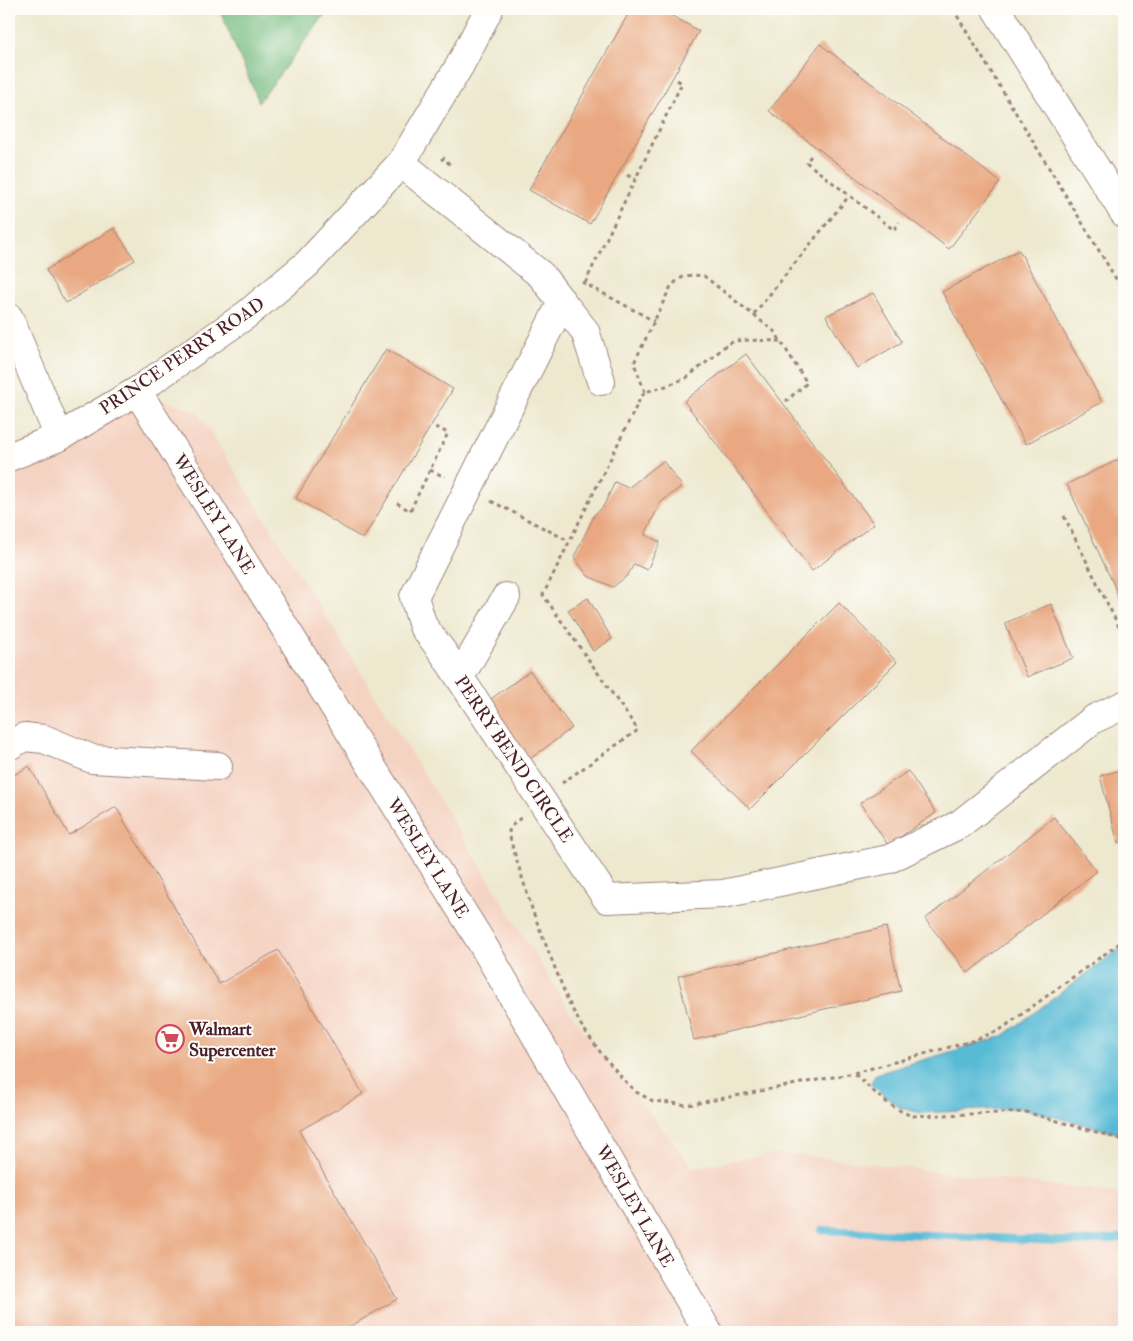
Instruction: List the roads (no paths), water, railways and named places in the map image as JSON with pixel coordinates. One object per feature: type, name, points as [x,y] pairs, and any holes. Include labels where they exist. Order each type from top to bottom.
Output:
[{"type":"street","name":"PRINCE PERRY ROAD","points":[[9,457],[59,437],[137,391],[246,315],[299,270],[401,163],[460,65],[489,9]]},
{"type":"street","points":[[996,9],[1124,213]]},
{"type":"street","points":[[401,163],[541,275],[585,331],[601,381]]},
{"type":"street","name":"PERRY BEND CIRCLE","points":[[562,302],[414,597],[423,626],[460,677],[607,899],[723,894],[890,859],[960,824],[1094,719],[1124,705]]},
{"type":"street","points":[[9,318],[59,437]]},
{"type":"street","name":"WESLEY LANE","points":[[137,391],[480,940],[708,1332]]},
{"type":"street","points":[[460,677],[506,597]]},
{"type":"street","points":[[9,746],[24,737],[44,739],[92,759],[218,766]]},
{"type":"water","points":[[1124,948],[1124,1135],[1021,1108],[921,1113],[901,1108],[870,1084],[876,1074],[1003,1036],[1118,950]]},
{"type":"waterway","points":[[822,1230],[1079,1242],[1124,1238]]},
{"type":"place","name":"Walmart Supercenter","points":[[170,1039]]}]
